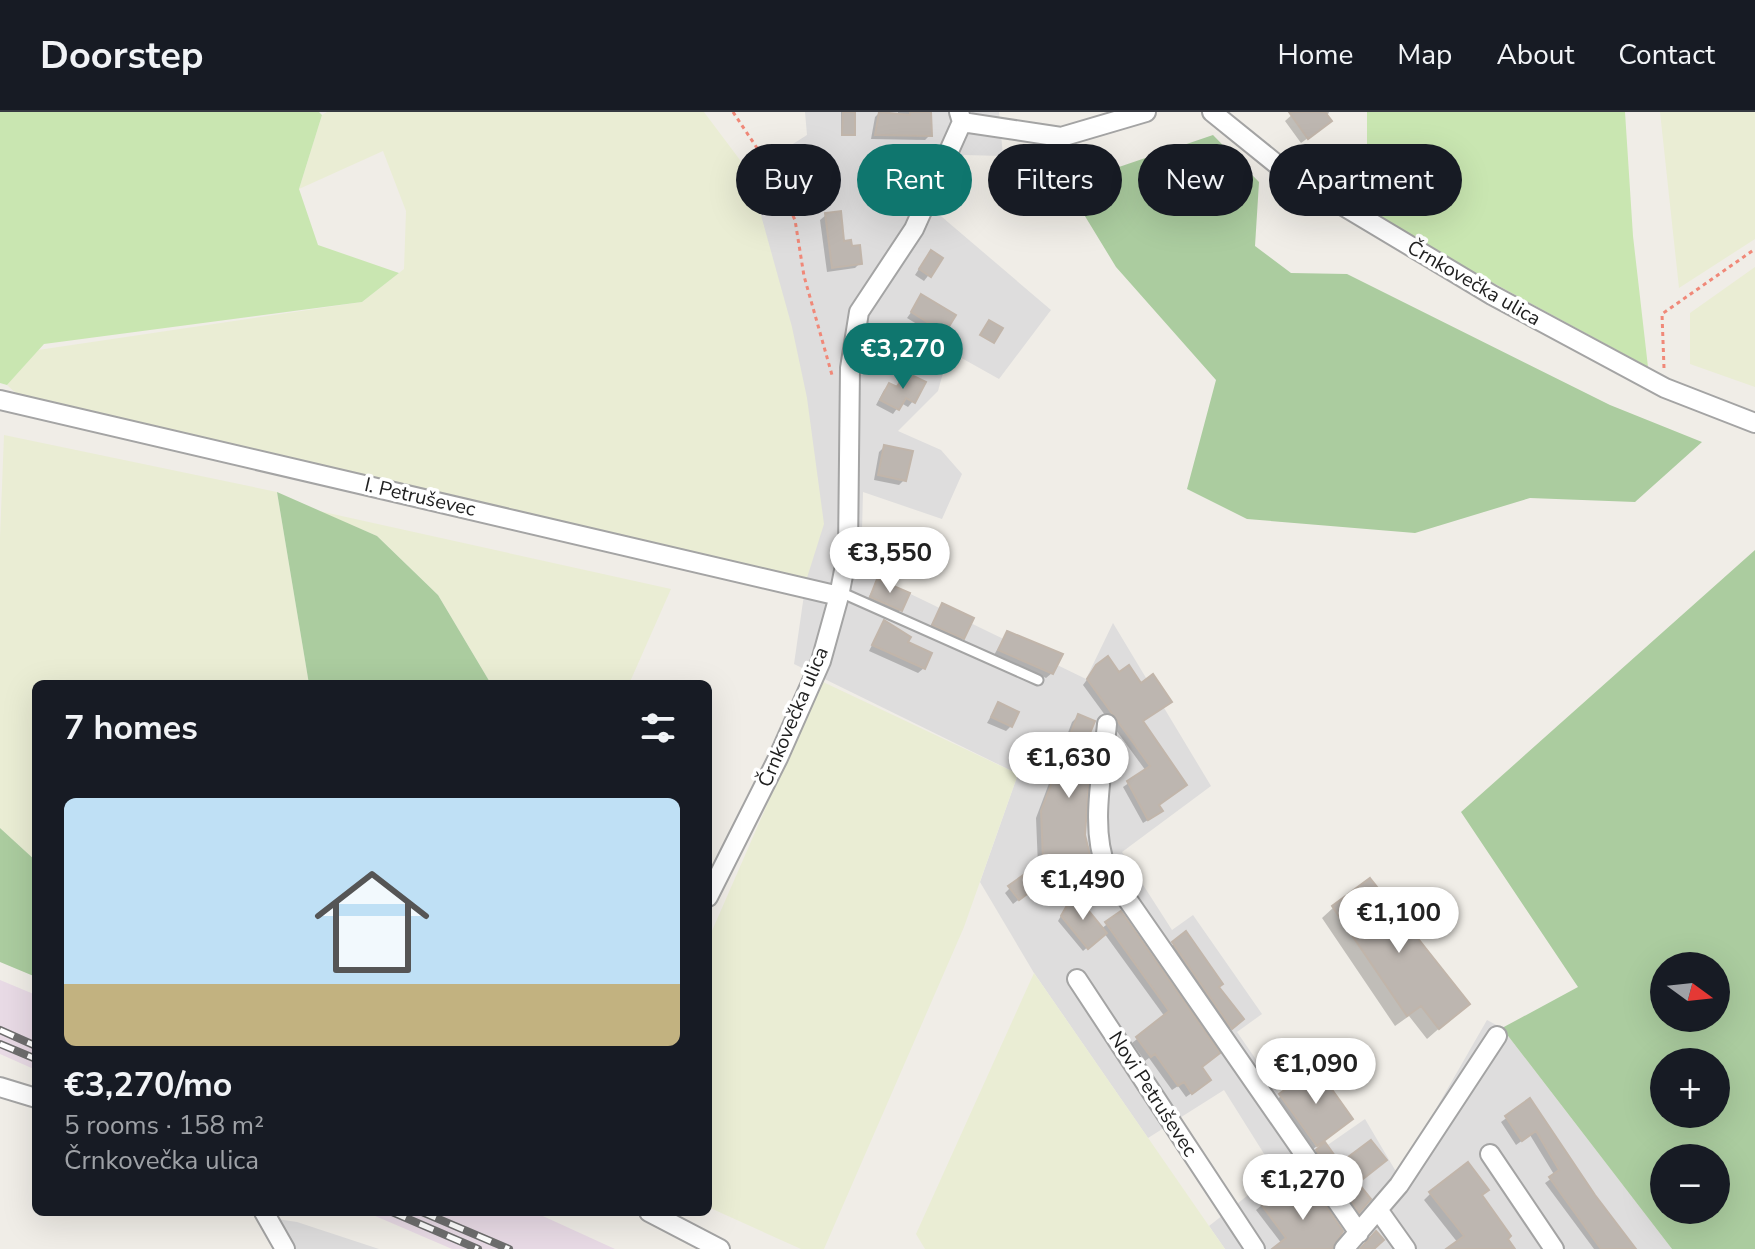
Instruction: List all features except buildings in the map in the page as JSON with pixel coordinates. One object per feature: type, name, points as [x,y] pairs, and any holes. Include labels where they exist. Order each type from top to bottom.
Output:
[{"type":"street","name":"Črnkovečka ulica","points":[[712,889],[778,758],[821,661],[839,594],[848,550],[850,368],[859,312],[914,229],[960,117],[1061,137],[1146,112]]},
{"type":"street","name":"Črnkovečka ulica","points":[[1212,112],[1285,171],[1492,295],[1665,388],[1755,423]]},
{"type":"street","name":"I. Petruševec","points":[[0,400],[839,594]]},
{"type":"street","points":[[1107,724],[1099,833],[1101,857],[1107,870],[1359,1233]]},
{"type":"street","name":"Novi Petruševec","points":[[1077,979],[1255,1249]]},
{"type":"street","points":[[1344,1249],[1379,1211],[1497,1036]]},
{"type":"street","points":[[0,1087],[32,1097]]},
{"type":"street","points":[[1490,1154],[1554,1249]]},
{"type":"street","points":[[1379,1211],[1406,1249]]},
{"type":"street","points":[[266,1216],[285,1249]]},
{"type":"street","points":[[657,1216],[720,1249]]},
{"type":"lane","points":[[839,594],[1038,680]]},
{"type":"path","points":[[733,112],[769,166],[795,220],[804,276],[833,382]]},
{"type":"path","points":[[1665,388],[1662,314],[1755,249]]},
{"type":"shaded area","points":[[805,112],[999,112],[1002,144],[988,144],[988,156],[972,155],[972,144],[857,144],[857,216],[941,216],[1051,310],[999,379],[949,351],[938,391],[898,431],[941,450],[962,474],[942,519],[863,492],[861,570],[1086,679],[1113,623],[1211,786],[1122,852],[1172,930],[1193,915],[1262,1014],[1237,1032],[1319,1151],[1365,1119],[1398,1175],[1487,1020],[1502,1028],[1672,1249],[1225,1249],[1209,1226],[1276,1173],[1224,1090],[1148,1138],[1034,973],[980,882],[1018,774],[794,664],[806,581],[755,216],[841,216],[841,144],[793,144],[807,135]]},
{"type":"shaded area","points":[[0,980],[32,993],[32,1068],[0,1054]]},
{"type":"shaded area","points":[[257,1216],[297,1222],[379,1249],[273,1249]]},
{"type":"shaded area","points":[[375,1216],[543,1216],[615,1249],[452,1249]]},
{"type":"green space","points":[[0,112],[319,112],[322,115],[299,189],[318,245],[399,273],[362,302],[44,344],[7,385],[0,383]]},
{"type":"green space","points":[[327,112],[704,112],[736,155],[736,216],[761,216],[792,327],[807,398],[824,524],[806,581],[31,407],[7,385],[38,350],[362,302],[404,269],[406,211],[383,151],[299,189],[322,115]]},
{"type":"green space","points":[[1367,112],[1625,112],[1633,236],[1648,367],[1370,216],[1462,216],[1462,144],[1367,144]]},
{"type":"green space","points":[[1660,112],[1755,112],[1755,239],[1679,288]]},
{"type":"green space","points":[[1213,135],[1222,144],[1187,144]]},
{"type":"green space","points":[[1138,161],[1138,216],[1253,216],[1253,176],[1259,182],[1255,246],[1291,273],[1347,274],[1610,405],[1702,442],[1635,502],[1530,498],[1415,533],[1247,519],[1187,489],[1216,380],[1116,267],[1085,216],[1122,216],[1122,166]]},
{"type":"green space","points":[[1755,267],[1755,387],[1690,364],[1690,313]]},
{"type":"green space","points":[[4,435],[277,492],[308,680],[32,680],[32,857],[0,828],[0,538]]},
{"type":"green space","points":[[277,492],[377,536],[438,595],[489,680],[308,680]]},
{"type":"green space","points":[[319,511],[671,589],[631,680],[489,680],[438,595],[377,536]]},
{"type":"green space","points":[[1755,550],[1755,1249],[1672,1249],[1653,1224],[1730,1224],[1730,1144],[1650,1144],[1650,1220],[1502,1028],[1578,987],[1461,812]]},
{"type":"green space","points":[[821,681],[1018,774],[964,927],[824,1249],[801,1249],[712,1209],[712,931]]},
{"type":"green space","points":[[0,828],[32,857],[32,975],[0,962]]},
{"type":"green space","points":[[1034,973],[1225,1249],[925,1249],[916,1234]]},
{"type":"railway","points":[[0,1030],[32,1044]]},
{"type":"railway","points":[[0,1044],[32,1057]]},
{"type":"railway","points":[[401,1216],[478,1249]]},
{"type":"railway","points":[[431,1216],[509,1249]]}]
